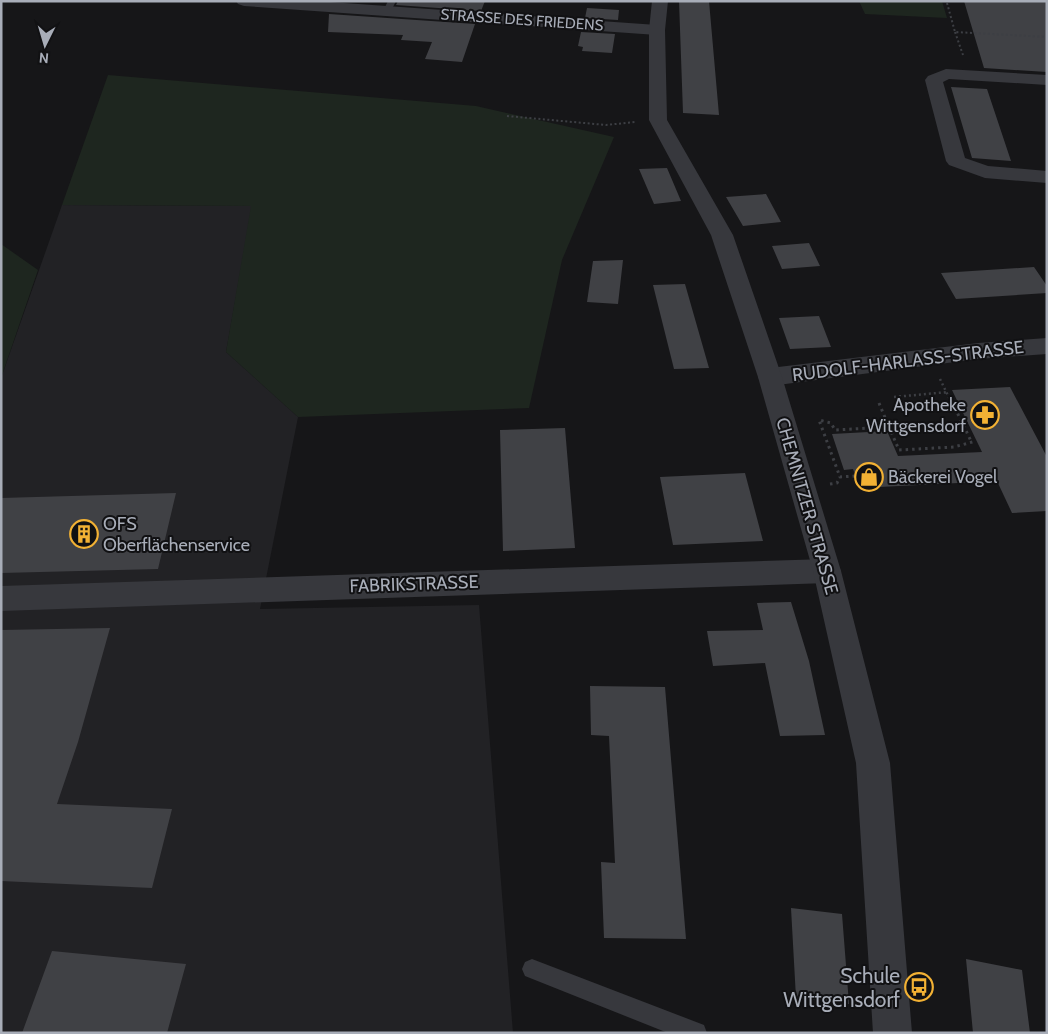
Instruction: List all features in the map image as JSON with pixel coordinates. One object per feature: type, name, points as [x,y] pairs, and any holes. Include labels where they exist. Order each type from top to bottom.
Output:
[{"type":"street","name":"STRASSE DES FRIEDENS","points":[[244,1],[389,6],[657,30]]},
{"type":"street","name":"CHEMNITZER STRASSE","points":[[660,1],[657,30],[658,120],[722,236],[770,377],[827,570],[873,763],[893,1033]]},
{"type":"street","points":[[1047,80],[946,74],[934,80],[956,161],[985,172],[1047,177]]},
{"type":"street","name":"RUDOLF-HARLASS-STRASSE","points":[[770,377],[978,351],[1047,346]]},
{"type":"street","name":"FABRIKSTRASSE","points":[[1,599],[827,570]]},
{"type":"lane","points":[[532,969],[696,1033]]},
{"type":"path","points":[[947,2],[955,32],[1047,37]]},
{"type":"path","points":[[507,116],[606,125],[658,120]]},
{"type":"path","points":[[928,358],[948,392],[970,441]]},
{"type":"path","points":[[894,397],[948,392]]},
{"type":"path","points":[[879,403],[898,450],[898,456]]},
{"type":"path","points":[[826,484],[837,483],[840,477],[819,420],[831,424],[836,430],[889,427]]},
{"type":"path","points":[[963,424],[968,424]]},
{"type":"path","points":[[819,433],[824,433]]},
{"type":"path","points":[[898,450],[954,447],[970,441],[976,441]]},
{"type":"path","points":[[840,477],[856,476]]},
{"type":"shaded area","points":[[859,1],[942,1],[947,18],[865,14]]},
{"type":"shaded area","points":[[108,75],[476,106],[614,137],[562,260],[529,408],[298,417],[226,352],[251,206],[62,205]]},
{"type":"shaded area","points":[[62,205],[252,206],[226,352],[298,417],[260,609],[479,605],[513,1033],[1,1033],[1,378]]},
{"type":"shaded area","points":[[1,244],[38,270],[1,378]]},
{"type":"building","points":[[398,1],[485,1],[481,11],[396,5]]},
{"type":"building","points":[[679,1],[709,1],[719,115],[683,113]]},
{"type":"building","points":[[964,1],[1047,1],[1047,72],[984,68]]},
{"type":"building","points":[[587,8],[619,10],[618,20],[585,18]]},
{"type":"building","points":[[329,14],[475,24],[462,62],[425,59],[432,42],[401,40],[403,35],[328,32]]},
{"type":"building","points":[[581,32],[615,34],[612,53],[582,51],[583,47],[578,46]]},
{"type":"building","points":[[951,87],[987,89],[1011,161],[972,158]]},
{"type":"building","points":[[667,168],[681,201],[654,204],[639,169]]},
{"type":"building","points":[[766,194],[781,222],[743,226],[726,197]]},
{"type":"building","points":[[809,243],[820,266],[782,269],[772,246]]},
{"type":"building","points":[[623,260],[618,304],[587,302],[593,261]]},
{"type":"building","points":[[1034,267],[1047,286],[1047,293],[956,299],[941,273]]},
{"type":"building","points":[[685,284],[709,368],[674,369],[653,285]]},
{"type":"building","points":[[819,316],[831,347],[790,349],[779,318]]},
{"type":"building","points":[[1010,387],[1047,457],[1047,511],[1012,513],[997,481],[860,488],[853,469],[844,470],[832,434],[887,431],[898,456],[982,452],[952,390]]},
{"type":"building","points":[[565,428],[575,548],[503,551],[500,430]]},
{"type":"building","points":[[745,473],[763,541],[673,545],[660,477]]},
{"type":"building","name":"OFS Oberflächenservice","points":[[176,493],[158,569],[1,573],[1,498]]},
{"type":"building","points":[[791,602],[809,661],[825,735],[780,736],[765,663],[713,666],[707,631],[763,630],[757,603]]},
{"type":"building","points":[[110,628],[78,742],[57,804],[172,809],[152,888],[1,881],[1,630]]},
{"type":"building","points":[[590,686],[665,687],[686,939],[604,938],[601,862],[615,863],[609,736],[591,735]]},
{"type":"building","points":[[791,908],[842,914],[849,1004],[796,998]]},
{"type":"building","points":[[52,951],[186,964],[167,1033],[22,1033]]},
{"type":"building","points":[[966,959],[1022,970],[1030,1033],[973,1033]]},
{"type":"place","name":"Apotheke Wittgensdorf","points":[[985,415]]},
{"type":"place","name":"Bäckerei Vogel","points":[[869,477]]},
{"type":"place","name":"OFS Oberflächenservice","points":[[84,534]]},
{"type":"place","name":"Schule Wittgensdorf","points":[[919,987]]}]
